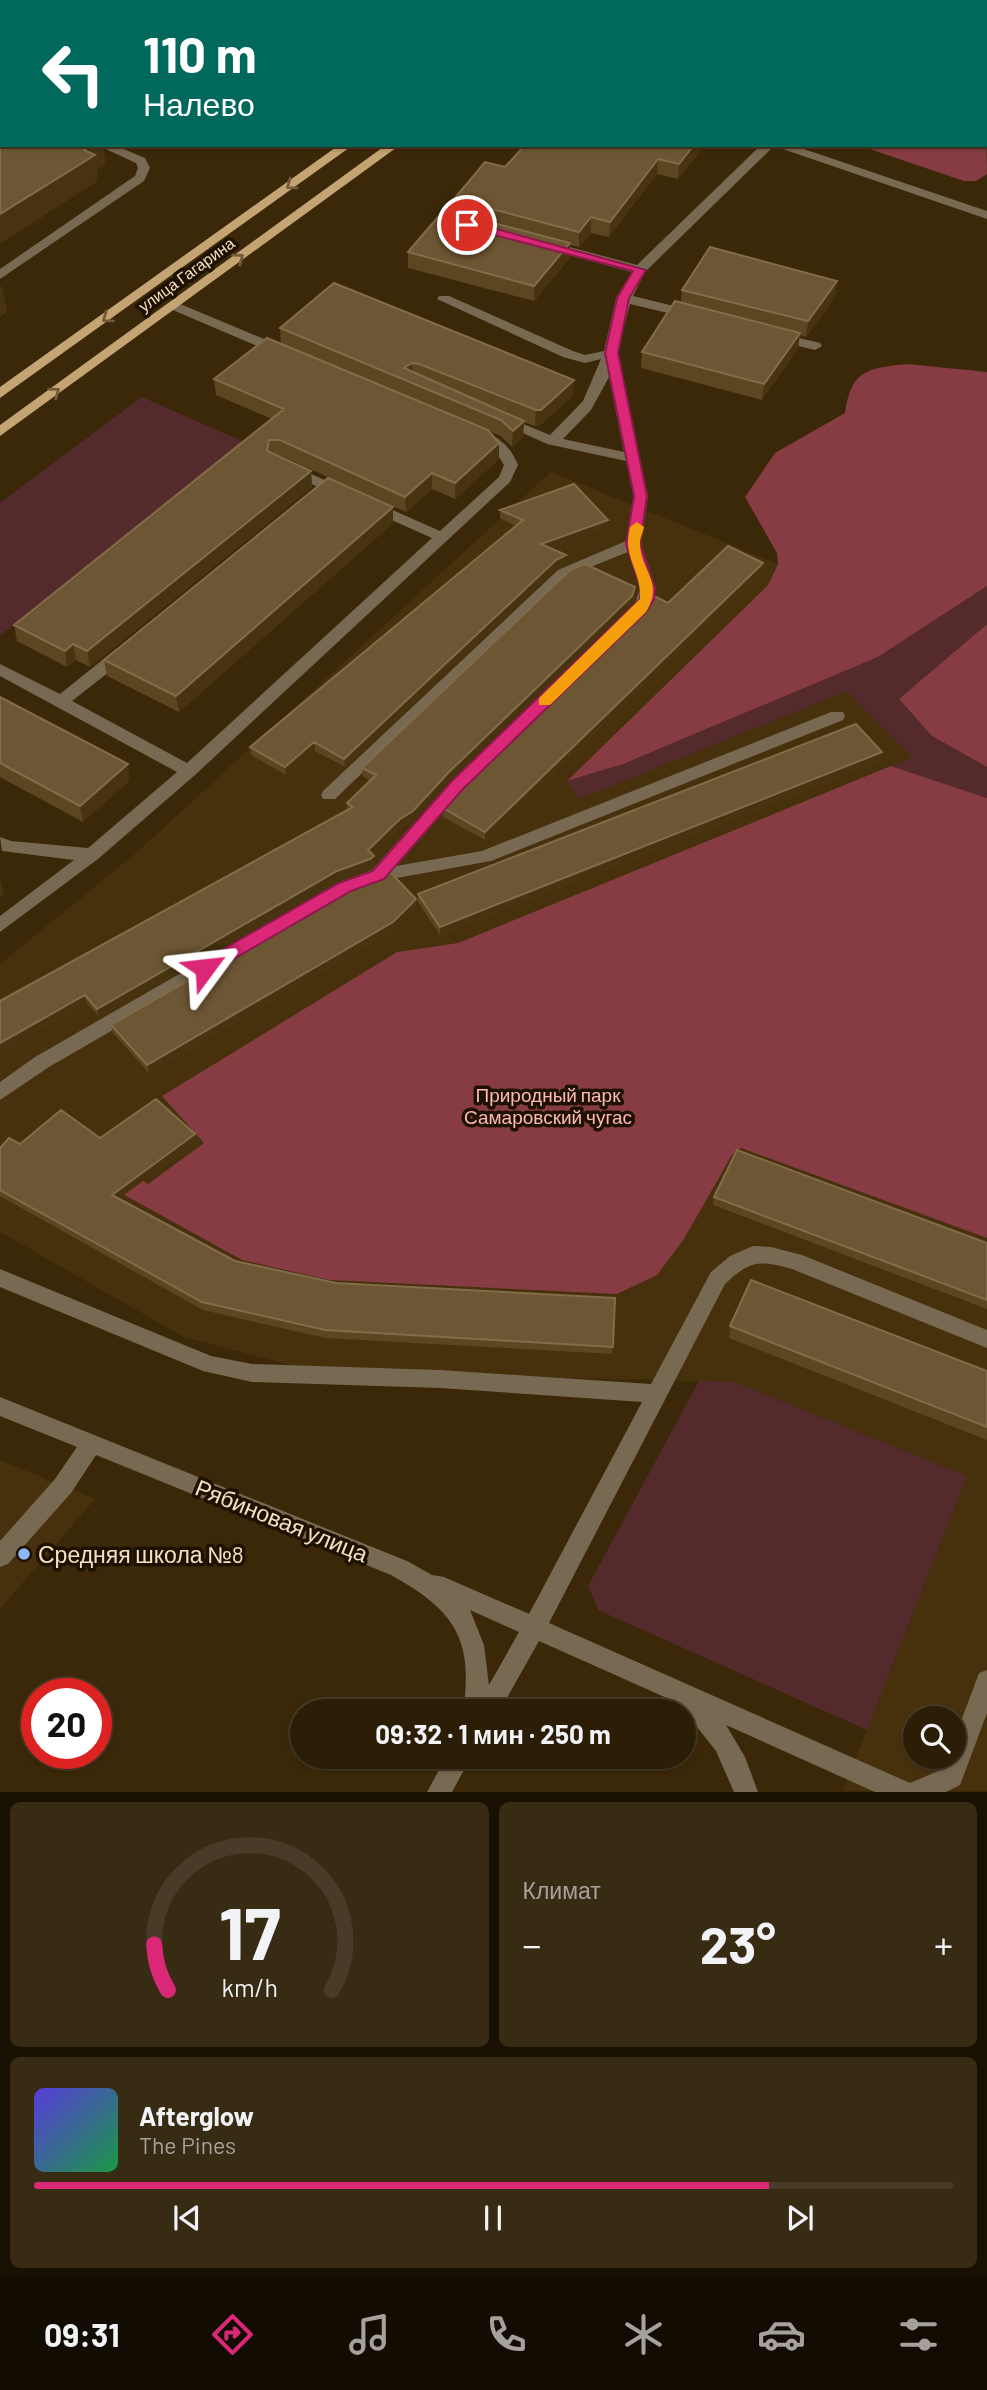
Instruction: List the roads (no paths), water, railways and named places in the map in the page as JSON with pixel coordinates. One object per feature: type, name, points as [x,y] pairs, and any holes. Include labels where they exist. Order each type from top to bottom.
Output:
[{"type":"main road","name":"улица Гагарина","points":[[0,394],[344,147]]},
{"type":"main road","name":"улица Гагарина","points":[[0,432],[391,147]]},
{"type":"main road","points":[[142,292],[173,305]]},
{"type":"street","points":[[0,275],[140,178],[144,168],[141,161],[108,147]]},
{"type":"street","points":[[552,441],[590,402],[611,353],[623,298],[640,270],[766,147]]},
{"type":"street","points":[[785,147],[987,215]]},
{"type":"street","points":[[534,242],[640,270]]},
{"type":"street","points":[[623,298],[713,320]]},
{"type":"street","points":[[444,299],[568,354],[597,358],[611,353]]},
{"type":"street","points":[[173,305],[296,357]]},
{"type":"street","points":[[764,333],[815,346]]},
{"type":"street","points":[[378,875],[457,786],[641,608],[648,589],[633,544],[640,496],[611,353]]},
{"type":"street","points":[[489,415],[552,441],[634,458]]},
{"type":"street","points":[[0,925],[92,855],[189,771],[439,536],[505,478],[511,465],[507,452],[495,441],[470,431]]},
{"type":"street","points":[[275,461],[321,490],[358,500],[439,536]]},
{"type":"street","points":[[329,795],[563,573],[633,544]]},
{"type":"street","points":[[62,701],[136,641]]},
{"type":"street","points":[[0,669],[189,771]]},
{"type":"street","points":[[0,1092],[42,1062],[345,887],[378,875],[485,858],[837,716]]},
{"type":"street","points":[[0,842],[8,847],[92,855]]},
{"type":"street","points":[[493,1699],[535,1626],[718,1278],[737,1259],[762,1252],[795,1261],[987,1339]]},
{"type":"street","points":[[0,1278],[198,1360],[251,1373],[440,1379],[659,1394]]},
{"type":"street","name":"Рябиновая улица","points":[[0,1406],[399,1568],[431,1586],[457,1610],[472,1640],[477,1674],[476,1699]]},
{"type":"street","points":[[0,1557],[64,1486],[93,1442]]},
{"type":"street","points":[[399,1568],[903,1791]]},
{"type":"street","points":[[917,1791],[952,1777],[987,1681]]},
{"type":"street","points":[[675,1689],[713,1723],[730,1747],[746,1791]]},
{"type":"street","points":[[439,1791],[452,1769]]},
{"type":"place","name":"Средняя школа №8","points":[[24,1554]]},
{"type":"park label","name":"Природный парк Самаровский чугас","points":[[548,1105]]}]
